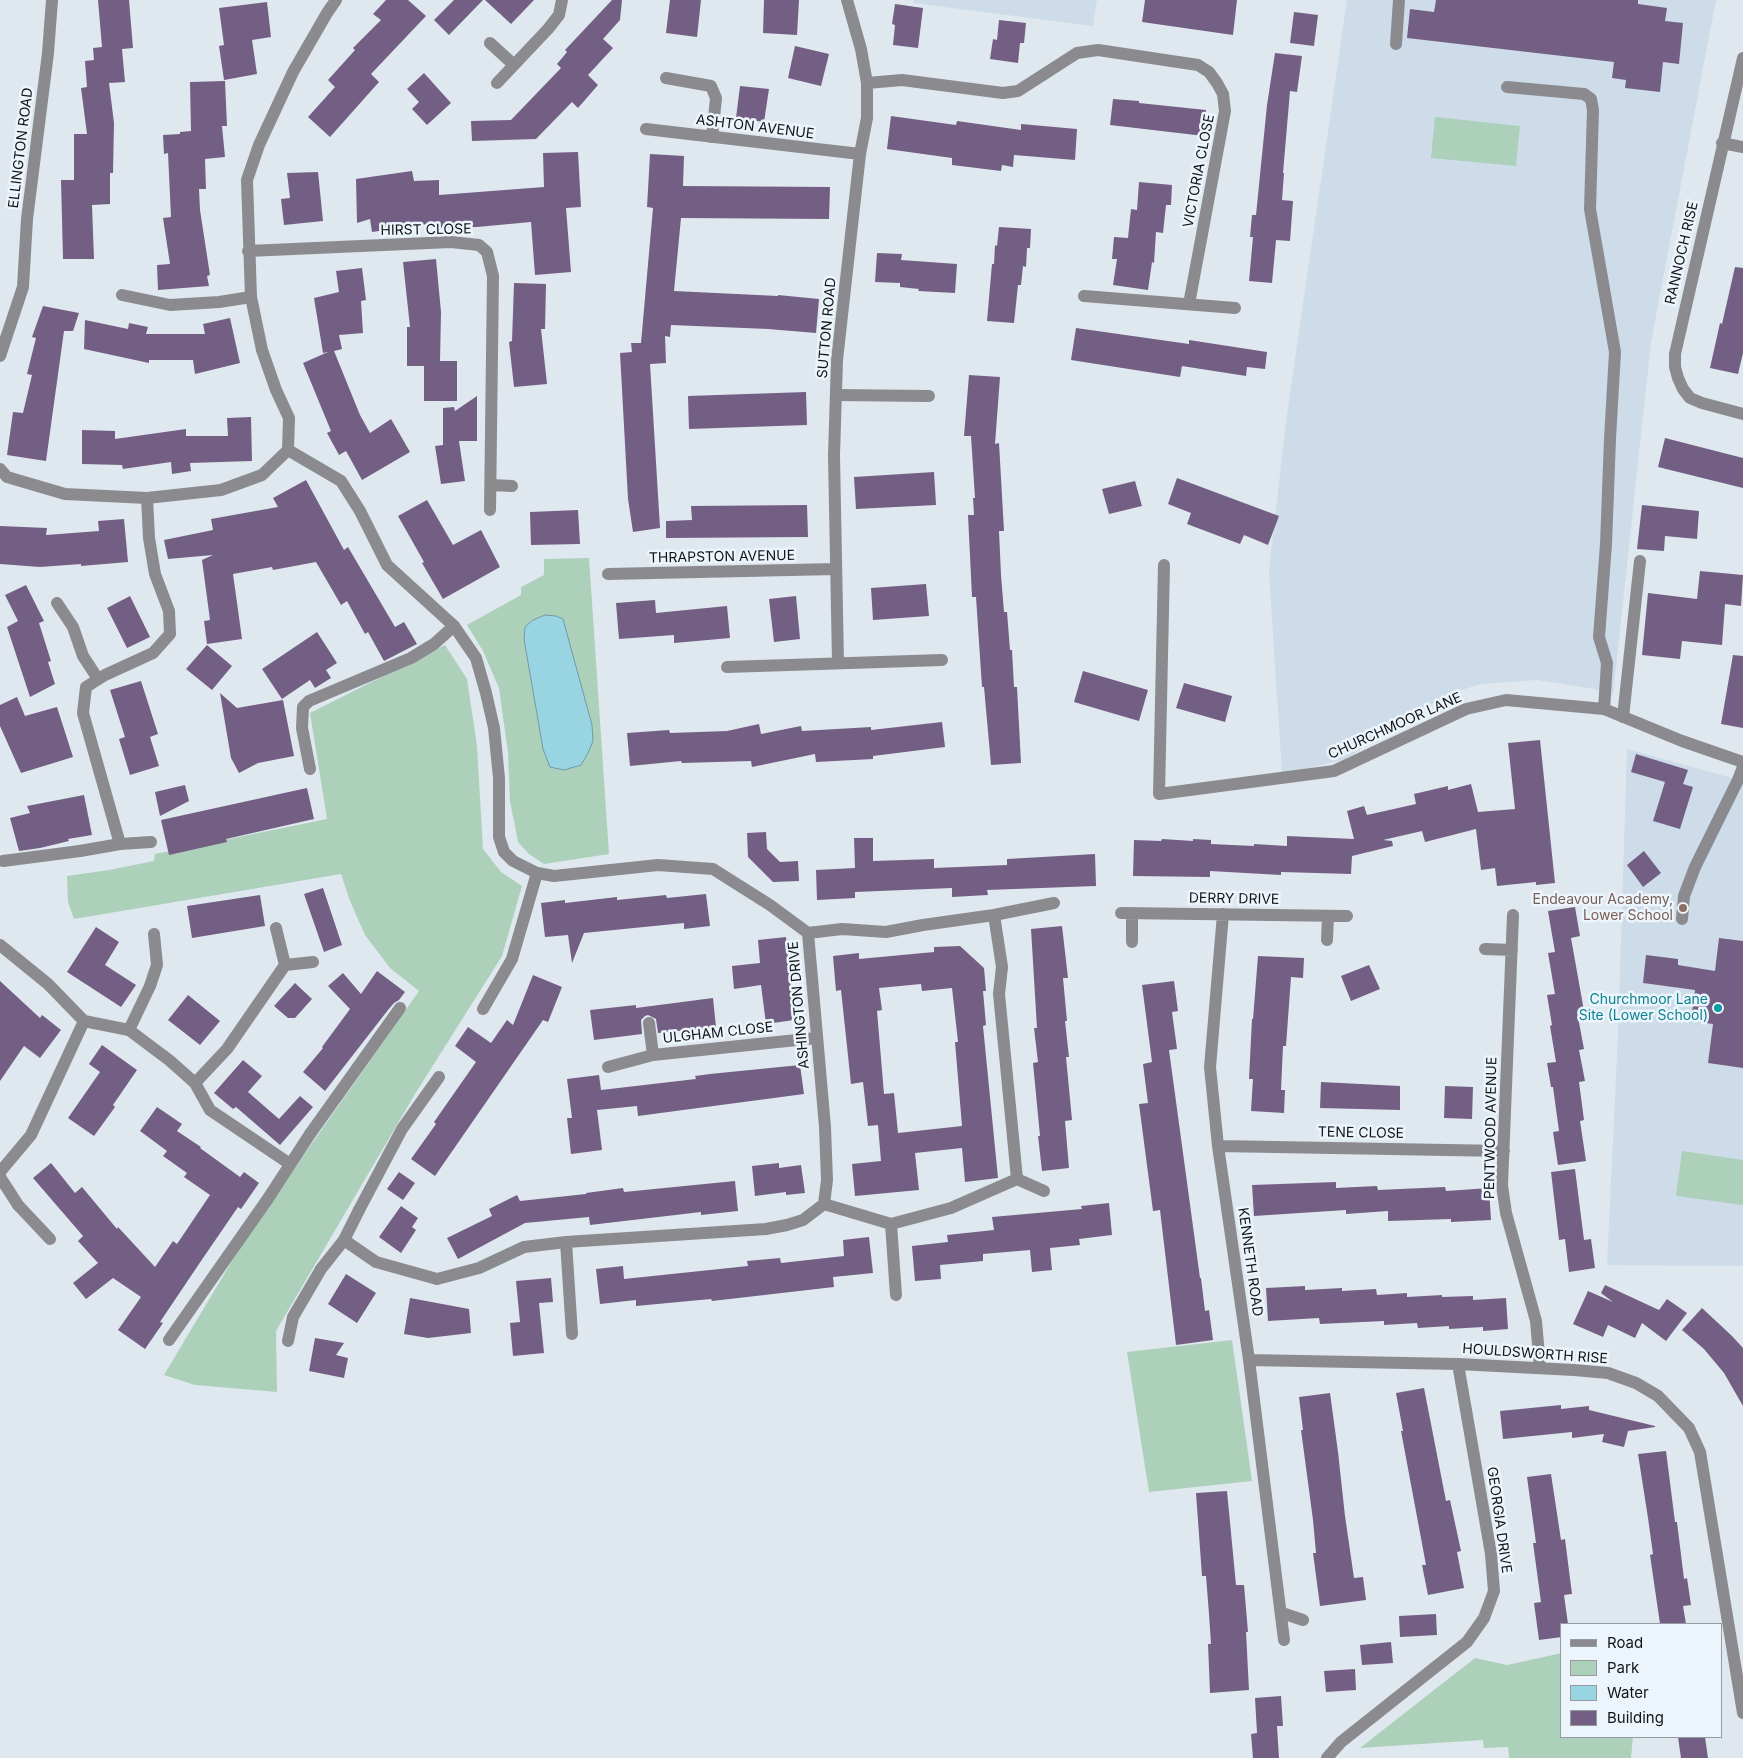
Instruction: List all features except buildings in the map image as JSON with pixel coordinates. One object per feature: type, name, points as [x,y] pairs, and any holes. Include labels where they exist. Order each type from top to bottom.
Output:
[{"type":"street","name":"ELLINGTON ROAD","points":[[0,356],[3,337],[23,286],[28,219],[48,53],[52,0]]},
{"type":"street","points":[[0,469],[7,478],[65,494],[147,498],[221,490],[262,475],[288,450],[289,418],[276,390],[262,350],[251,297],[247,180],[259,145],[293,72],[336,0]]},
{"type":"street","points":[[498,83],[559,15],[562,0]]},
{"type":"street","name":"SUTTON ROAD","points":[[838,662],[834,455],[837,360],[860,154],[867,118],[867,83],[861,49],[847,0]]},
{"type":"street","points":[[1396,44],[1399,0]]},
{"type":"street","points":[[490,43],[514,65]]},
{"type":"street","name":"VICTORIA CLOSE","points":[[867,83],[902,80],[1003,93],[1018,91],[1077,53],[1098,50],[1198,65],[1209,72],[1218,82],[1223,94],[1226,111],[1189,304]]},
{"type":"street","name":"RANNOCH RISE","points":[[1743,58],[1675,354],[1675,367],[1683,389],[1690,398],[1743,414]]},
{"type":"street","points":[[666,78],[711,86],[716,98],[712,137]]},
{"type":"street","points":[[1507,87],[1584,94],[1591,99],[1593,110],[1590,209],[1615,352],[1606,544],[1599,637],[1607,663],[1604,709]]},
{"type":"street","name":"ASHTON AVENUE","points":[[646,129],[860,154]]},
{"type":"street","points":[[1722,143],[1743,147]]},
{"type":"street","name":"HIRST CLOSE","points":[[248,251],[451,242],[479,245],[487,252],[493,276],[490,510]]},
{"type":"street","points":[[122,295],[170,305],[219,302],[251,297]]},
{"type":"street","points":[[1084,296],[1235,308]]},
{"type":"street","points":[[836,395],[929,396]]},
{"type":"street","name":"ASHINGTON DRIVE","points":[[288,450],[341,481],[360,511],[387,565],[454,626],[476,658],[494,728],[500,778],[499,837],[504,852],[513,861],[537,873],[554,876],[658,866],[713,869],[770,905],[808,933],[825,1127],[828,1180],[824,1204]]},
{"type":"street","points":[[491,485],[512,486]]},
{"type":"street","points":[[120,844],[83,713],[86,687],[98,679],[153,653],[170,634],[169,611],[155,574],[149,538],[147,498]]},
{"type":"street","points":[[1623,717],[1640,561]]},
{"type":"street","name":"CHURCHMOOR LANE","points":[[1164,565],[1159,794],[1334,771],[1466,709],[1506,700],[1604,709],[1682,741],[1743,762]]},
{"type":"street","name":"THRAPSTON AVENUE","points":[[608,574],[836,569]]},
{"type":"street","points":[[56,603],[73,627],[83,656],[98,679]]},
{"type":"street","points":[[310,769],[302,728],[303,707],[309,701],[411,658],[434,644],[454,626]]},
{"type":"street","points":[[726,667],[942,660]]},
{"type":"street","points":[[1682,919],[1684,896],[1695,867],[1743,767]]},
{"type":"street","points":[[3,861],[120,844],[151,842]]},
{"type":"street","points":[[484,1009],[512,959],[537,873]]},
{"type":"street","points":[[808,933],[842,929],[886,932],[994,915],[1054,903]]},
{"type":"street","name":"DERRY DRIVE","points":[[1132,942],[1127,913],[1347,916]]},
{"type":"street","name":"KENNETH ROAD","points":[[1223,914],[1210,1067],[1218,1146],[1249,1360],[1284,1640]]},
{"type":"street","points":[[994,915],[1002,968],[999,994],[1017,1179]]},
{"type":"street","name":"PENTWOOD AVENUE","points":[[1513,915],[1502,1184],[1506,1213],[1536,1321],[1540,1367]]},
{"type":"street","points":[[1327,940],[1328,916]]},
{"type":"street","points":[[195,1083],[227,1049],[285,965],[276,928]]},
{"type":"street","points":[[129,1030],[150,986],[157,965],[154,934]]},
{"type":"street","points":[[0,945],[48,984],[84,1021],[129,1030],[169,1060],[195,1083],[210,1110],[290,1164]]},
{"type":"street","points":[[1485,949],[1512,950]]},
{"type":"street","points":[[285,965],[313,962]]},
{"type":"street","points":[[169,1340],[268,1200],[310,1134],[400,1008]]},
{"type":"street","points":[[0,1172],[31,1135],[84,1021]]},
{"type":"street","name":"ULGHAM CLOSE","points":[[649,1023],[653,1055]]},
{"type":"street","name":"ULGHAM CLOSE","points":[[608,1067],[653,1055],[816,1038]]},
{"type":"street","points":[[288,1341],[293,1317],[321,1270],[344,1240],[402,1128],[439,1077]]},
{"type":"street","name":"TENE CLOSE","points":[[1218,1146],[1504,1151]]},
{"type":"street","points":[[0,1177],[18,1205],[50,1239]]},
{"type":"street","points":[[344,1240],[376,1262],[437,1279],[479,1268],[524,1247],[566,1242],[766,1229],[803,1220],[824,1204],[891,1224],[950,1208],[1017,1179],[1044,1191]]},
{"type":"street","points":[[891,1224],[896,1295]]},
{"type":"street","points":[[566,1242],[572,1334]]},
{"type":"street","name":"HOULDSWORTH RISE","points":[[1249,1360],[1540,1367],[1608,1373],[1636,1383],[1658,1396],[1689,1428],[1700,1452],[1743,1712]]},
{"type":"street","name":"GEORGIA DRIVE","points":[[1328,1758],[1340,1742],[1467,1642],[1484,1618],[1494,1591],[1491,1554],[1458,1364]]},
{"type":"street","points":[[1282,1614],[1302,1620]]},
{"type":"shaded area","points":[[914,0],[1097,0],[1093,26],[913,3]]},
{"type":"shaded area","points":[[1347,0],[1716,0],[1651,342],[1613,695],[1594,689],[1537,680],[1481,684],[1455,692],[1399,722],[1347,759],[1282,774],[1269,571],[1286,421]]},
{"type":"shaded area","name":"Endeavour Academy, Lower School","points":[[1627,749],[1743,781],[1743,1266],[1607,1265],[1618,1035]]},
{"type":"green space","points":[[1435,117],[1520,126],[1516,166],[1431,158]]},
{"type":"green space","points":[[589,558],[609,854],[544,864],[529,854],[518,842],[510,801],[508,753],[499,688],[483,651],[467,625],[521,595],[521,587],[544,575],[544,559]]},
{"type":"green space","points":[[445,645],[467,679],[477,746],[483,849],[501,872],[522,886],[502,956],[415,1094],[276,1331],[277,1392],[195,1385],[164,1375],[247,1236],[419,991],[390,968],[365,935],[350,901],[341,874],[74,919],[68,902],[67,876],[154,861],[155,854],[327,819],[310,713]]},
{"type":"green space","points":[[1682,1151],[1743,1160],[1743,1205],[1676,1196]]},
{"type":"green space","points":[[1232,1340],[1252,1481],[1149,1492],[1127,1352]]},
{"type":"green space","points":[[1560,1653],[1560,1738],[1633,1738],[1631,1758],[1509,1758],[1508,1747],[1484,1748],[1483,1740],[1360,1748],[1475,1658],[1507,1665]]},
{"type":"water","points":[[545,615],[563,619],[592,725],[593,741],[581,765],[564,770],[550,767],[543,749],[524,639],[525,627],[533,620]]},
{"type":"place","name":"Endeavour Academy, Lower School","points":[[1683,908]]},
{"type":"place","name":"Churchmoor Lane Site (Lower School)","points":[[1718,1008]]}]
